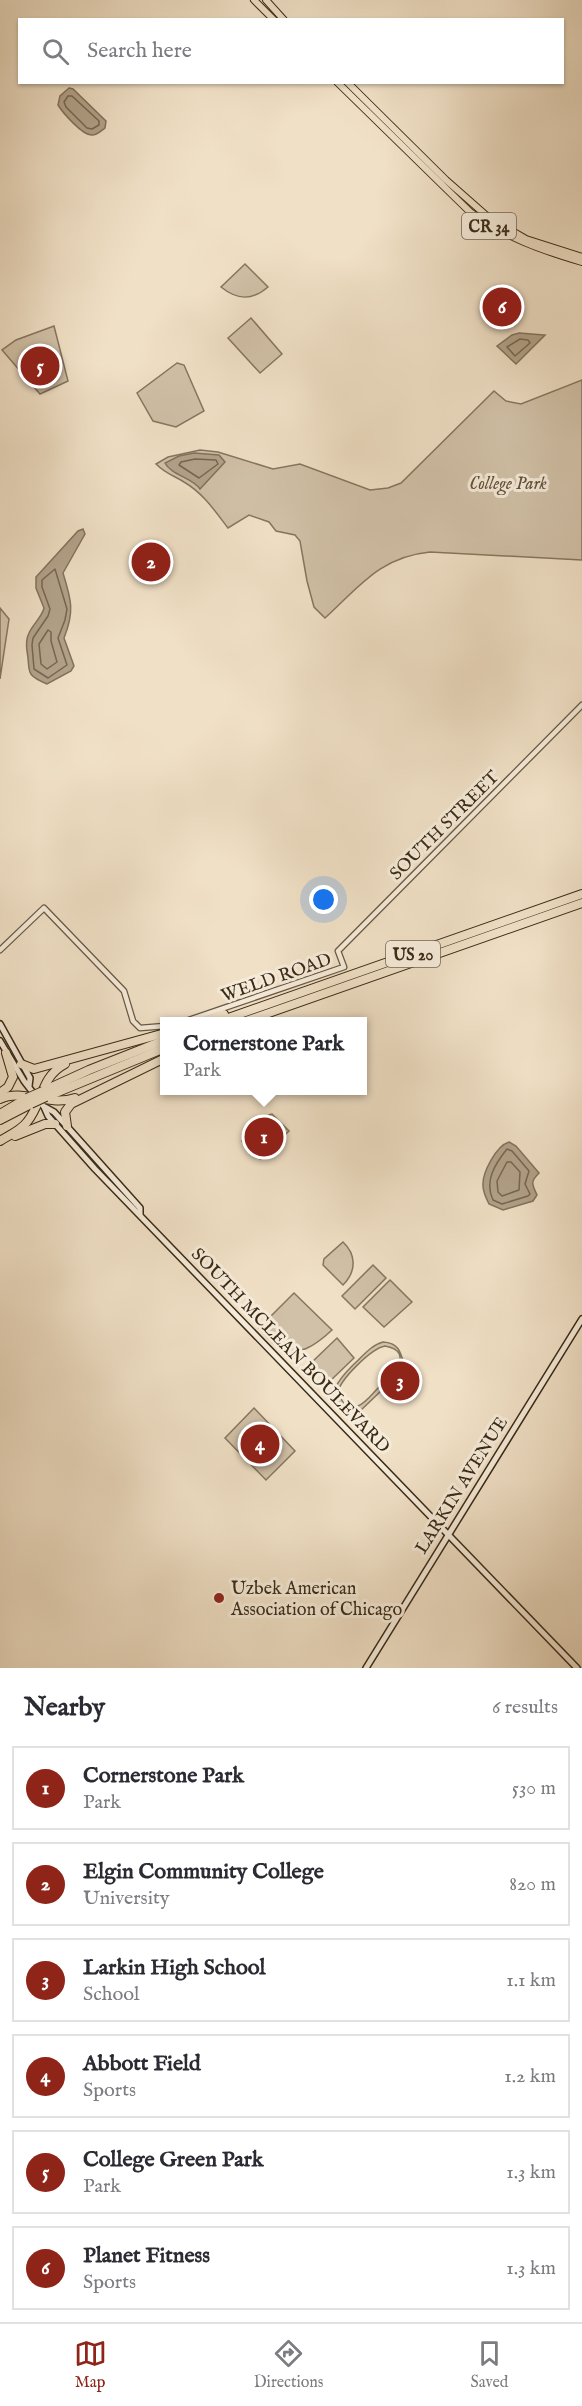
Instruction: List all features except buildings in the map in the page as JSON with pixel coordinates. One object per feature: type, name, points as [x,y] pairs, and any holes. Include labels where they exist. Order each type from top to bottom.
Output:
[{"type":"highway","name":"US 20","points":[[230,1017],[582,894]]},
{"type":"highway","name":"US 20","points":[[257,1017],[582,903]]},
{"type":"highway","points":[[266,1017],[302,1001]]},
{"type":"highway","points":[[216,1017],[230,1012],[243,1012]]},
{"type":"highway","points":[[21,1064],[34,1069],[160,1034]]},
{"type":"highway","points":[[0,1120],[88,1070],[160,1042]]},
{"type":"highway","points":[[0,1114],[160,1050]]},
{"type":"highway","points":[[0,1093],[13,1077],[6,1053]]},
{"type":"highway","points":[[0,1142],[28,1121],[47,1079],[55,1070],[86,1056]]},
{"type":"highway","points":[[67,1126],[66,1109],[94,1092],[160,1060]]},
{"type":"highway","points":[[0,1098],[20,1095],[65,1101],[94,1092]]},
{"type":"highway","points":[[0,1142],[45,1124],[55,1124]]},
{"type":"main road","points":[[254,0],[272,18]]},
{"type":"main road","points":[[266,0],[282,18]]},
{"type":"main road","name":"CR 34","points":[[339,84],[470,212],[520,242],[582,262]]},
{"type":"main road","name":"CR 34","points":[[349,84],[446,180],[488,217],[526,239],[582,257]]},
{"type":"main road","name":"SOUTH MCLEAN BOULEVARD","points":[[0,1024],[30,1078],[29,1086]]},
{"type":"main road","name":"SOUTH MCLEAN BOULEVARD","points":[[0,1041],[24,1082],[48,1116],[136,1213],[140,1214],[243,1324],[577,1668]]},
{"type":"main road","name":"SOUTH MCLEAN BOULEVARD","points":[[38,1099],[54,1112],[140,1208],[140,1214]]},
{"type":"main road","name":"LARKIN AVENUE","points":[[366,1668],[582,1319]]},
{"type":"street","name":"SOUTH STREET","points":[[344,967],[338,951],[582,705]]},
{"type":"street","points":[[0,950],[44,908],[124,991],[133,1021],[140,1028],[160,1026]]},
{"type":"street","name":"WELD ROAD","points":[[198,1017],[344,967]]},
{"type":"green space","points":[[245,264],[268,287],[250,297],[233,294],[221,287]]},
{"type":"green space","points":[[251,318],[282,354],[260,373],[228,338]]},
{"type":"green space","points":[[54,326],[68,381],[40,394],[2,350],[16,340]]},
{"type":"green space","points":[[177,363],[184,365],[204,411],[176,427],[153,421],[137,393]]},
{"type":"green space","name":"College Park","points":[[582,380],[582,560],[430,552],[413,555],[397,560],[372,575],[325,618],[314,607],[300,541],[295,535],[276,531],[269,522],[249,515],[228,528],[197,491],[156,464],[168,457],[200,450],[218,452],[273,469],[300,464],[370,490],[388,488],[401,483],[494,391],[506,401],[521,404]]},
{"type":"green space","points":[[0,608],[9,619],[0,679]]},
{"type":"green space","points":[[272,1114],[289,1131],[260,1159],[242,1141]]},
{"type":"green space","points":[[343,1242],[351,1252],[353,1264],[350,1275],[343,1285],[323,1265],[324,1259]]},
{"type":"green space","points":[[373,1265],[386,1278],[355,1309],[342,1296]]},
{"type":"green space","points":[[390,1280],[412,1302],[384,1327],[363,1307]]},
{"type":"green space","points":[[294,1293],[332,1330],[313,1345],[299,1351],[284,1350],[276,1346],[259,1328]]},
{"type":"green space","points":[[337,1338],[354,1358],[329,1382],[310,1364]]},
{"type":"green space","points":[[389,1343],[397,1347],[405,1368],[360,1411],[347,1410],[339,1406],[334,1394],[339,1381],[363,1355],[379,1344]],"holes":[[[385,1346],[394,1349],[400,1359],[389,1377],[361,1405],[352,1407],[344,1404],[338,1393],[350,1373],[379,1348]]]},
{"type":"green space","points":[[254,1408],[295,1451],[266,1480],[225,1438]]},
{"type":"water","points":[[69,88],[73,89],[106,121],[105,128],[96,134],[88,134],[69,118],[58,105],[60,96]]},
{"type":"water","points":[[519,333],[545,335],[516,364],[497,346],[512,335]]},
{"type":"water","points":[[194,453],[219,455],[225,462],[200,489],[172,471],[165,463],[179,456]]},
{"type":"water","points":[[83,529],[85,534],[63,573],[71,605],[70,620],[64,638],[74,666],[71,671],[47,684],[39,681],[29,671],[26,642],[44,608],[36,588],[36,577],[78,531]]},
{"type":"water","points":[[509,1142],[516,1146],[539,1173],[533,1181],[537,1195],[533,1201],[503,1210],[489,1204],[483,1181],[487,1167],[495,1154]]},
{"type":"place","name":"Planet Fitness","points":[[502,307]]},
{"type":"place","name":"College Green Park","points":[[40,366]]},
{"type":"place","name":"Elgin Community College","points":[[151,562]]},
{"type":"place","name":"Cornerstone Park","points":[[264,1137]]},
{"type":"place","name":"Larkin High School","points":[[400,1381]]},
{"type":"place","name":"Abbott Field","points":[[260,1444]]},
{"type":"place","name":"Uzbek American Association of Chicago","points":[[219,1598]]}]
